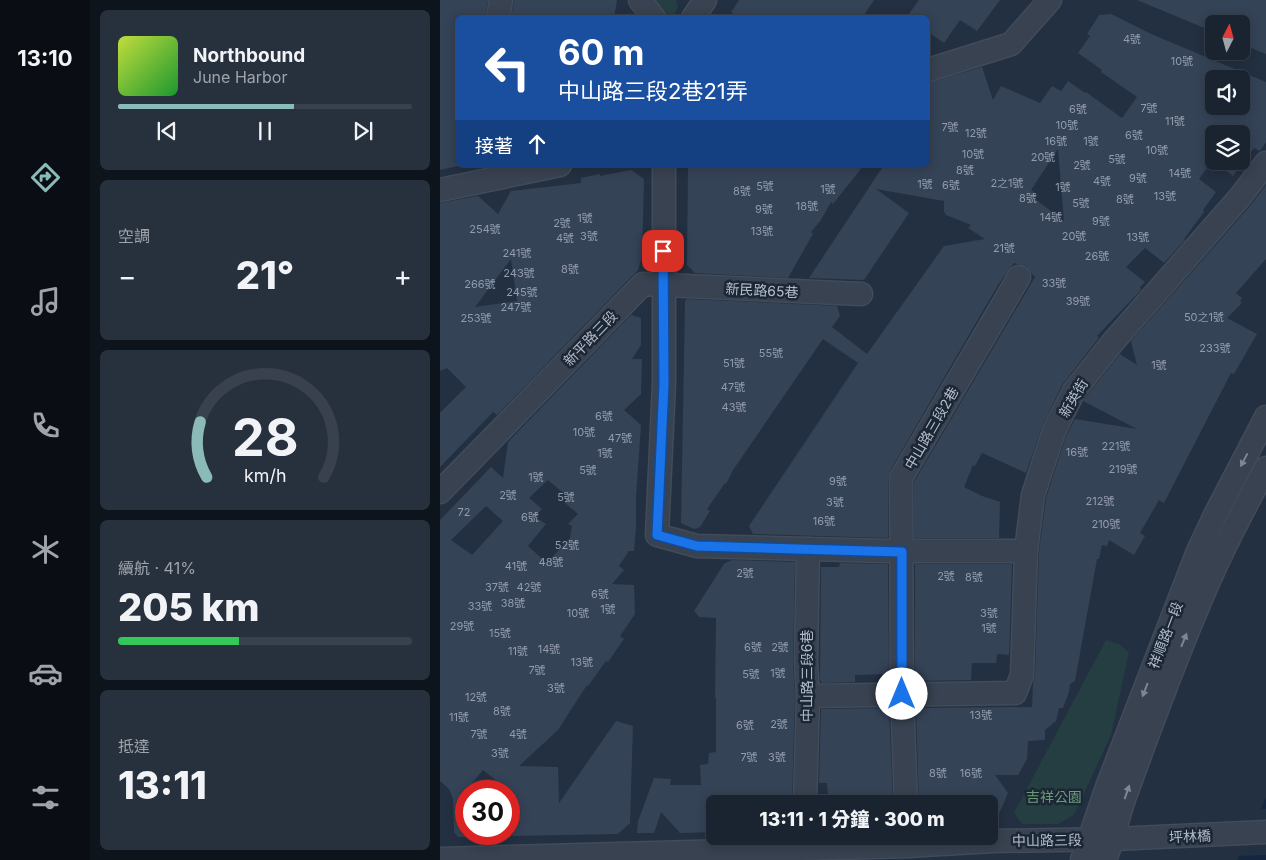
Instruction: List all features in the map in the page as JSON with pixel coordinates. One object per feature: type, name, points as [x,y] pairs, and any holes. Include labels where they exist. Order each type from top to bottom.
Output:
[{"type":"street","points":[[498,15],[501,0]]},
{"type":"street","points":[[640,0],[652,15]]},
{"type":"street","points":[[930,69],[1011,44],[1050,0]]},
{"type":"street","name":"新英街","points":[[902,694],[1015,693],[1022,675],[1026,551],[1033,495],[1054,431],[1074,391],[1113,342],[1240,197],[1266,163]]},
{"type":"street","points":[[440,190],[491,172],[540,167]]},
{"type":"street","points":[[664,167],[664,383],[657,535],[697,546],[894,551],[1026,551]]},
{"type":"street","name":"中山路三段2巷","points":[[906,795],[894,551],[901,478],[1019,277]]},
{"type":"street","name":"新平路三段","points":[[440,492],[643,284],[663,285]]},
{"type":"street","name":"新民路65巷","points":[[663,285],[861,294]]},
{"type":"street","name":"祥順路一段","points":[[1086,850],[1107,787],[1198,551],[1266,417]]},
{"type":"street","name":"祥順路一段","points":[[1105,860],[1114,839],[1126,794],[1180,650],[1208,582],[1238,519],[1266,468]]},
{"type":"street","name":"中山路三段6巷","points":[[805,795],[808,696],[806,662],[818,549]]},
{"type":"street","points":[[808,696],[902,694]]},
{"type":"street","name":"坪林橋","points":[[1114,839],[1266,832]]},
{"type":"street","name":"中山路三段","points":[[998,841],[1086,850],[1114,839]]},
{"type":"street","name":"中山路三段","points":[[440,859],[804,849],[856,845]]},
{"type":"green space","points":[[648,0],[676,0],[678,7],[674,15],[664,15]]},
{"type":"green space","name":"吉祥公園","points":[[1106,640],[1119,644],[1129,652],[1111,735],[1074,815],[1058,824],[1022,824],[1014,813]]},
{"type":"water","points":[[1266,798],[1266,860],[1237,860]]},
{"type":"pier","points":[[1258,809],[1266,809],[1266,855],[1236,856]]},
{"type":"building","points":[[440,0],[488,0],[486,15],[455,15],[455,167],[440,170]]},
{"type":"building","points":[[514,0],[617,0],[614,15],[512,15]]},
{"type":"building","points":[[739,0],[874,0],[864,15],[735,15],[731,12]]},
{"type":"building","points":[[919,0],[1000,0],[977,31],[960,20],[944,43],[930,33],[930,15],[908,15]]},
{"type":"building","points":[[1137,0],[1266,0],[1266,54],[1250,48],[1250,15],[1205,15],[1205,28]]},
{"type":"building","points":[[1111,14],[1151,34],[1205,57],[1205,60],[1213,60],[1237,70],[1205,70],[1205,115],[1250,115],[1250,75],[1266,82],[1266,142],[1260,151],[1254,148],[1250,153],[1250,125],[1205,125],[1205,170],[1199,179],[1216,192],[1185,240],[1164,263],[1145,248],[1126,267],[1145,282],[1140,287],[1141,290],[1097,336],[1099,337],[1098,339],[1062,385],[1042,427],[1026,473],[982,453],[975,466],[973,465],[964,487],[1000,502],[999,538],[914,538],[914,482],[1035,277],[1026,266],[1014,263],[998,285],[890,471],[888,478],[888,538],[753,534],[749,526],[858,363],[823,339],[733,470],[726,484],[707,509],[710,511],[700,527],[694,529],[681,523],[685,301],[687,299],[837,306],[840,316],[832,327],[867,354],[944,246],[985,239],[968,228],[971,225],[946,215],[944,201],[876,189],[909,213],[864,280],[809,278],[883,167],[930,167],[930,82],[982,67],[993,100],[1001,86],[1040,103],[1052,86],[1061,91],[1068,81],[1122,118],[1137,97],[1078,53],[1090,36],[1087,34],[1099,15]],"holes":[[[1058,149],[1064,221],[1031,196],[1034,192],[1031,190]]]},
{"type":"building","points":[[688,167],[862,167],[833,204],[831,202],[821,220],[811,232],[813,234],[788,278],[695,273],[687,265]]},
{"type":"building","points":[[631,170],[644,179],[642,257],[638,270],[497,415],[493,412],[440,467],[440,413],[466,387],[447,368],[440,371],[440,203],[478,196],[498,214],[511,191],[581,183],[581,178],[600,174],[600,176]],"holes":[[[511,259],[517,301],[475,307]]]},
{"type":"building","points":[[1225,170],[1238,170],[1233,176]]},
{"type":"building","points":[[1266,185],[1266,259],[1236,293],[1242,298],[1240,301],[1242,303],[1227,318],[1257,334],[1234,374],[1231,373],[1164,503],[1159,500],[1140,533],[1145,536],[1134,555],[1109,540],[1107,546],[1102,545],[1099,559],[1097,559],[1075,681],[1070,684],[1063,708],[1059,708],[1056,721],[1045,730],[1045,740],[1028,741],[1027,759],[1018,775],[995,775],[1008,793],[998,816],[998,795],[919,795],[916,708],[1032,707],[1035,675],[1039,552],[1046,498],[1066,436],[1075,419],[1137,429],[1083,401],[1120,354],[1137,365],[1131,341],[1250,206]]},
{"type":"building","points":[[631,315],[641,318],[641,345],[632,359],[642,359],[641,394],[624,410],[641,425],[634,551],[629,551],[619,566],[624,570],[612,584],[634,585],[635,614],[620,636],[624,639],[608,662],[606,661],[587,685],[558,730],[519,766],[558,767],[559,803],[616,721],[633,726],[630,823],[618,834],[520,836],[520,780],[496,780],[483,770],[474,780],[455,780],[455,833],[454,832],[453,799],[449,789],[440,781],[440,520],[491,467],[503,478],[508,442]],"holes":[[[548,480],[568,497],[564,502],[578,514],[568,524],[572,526],[570,538],[547,563],[528,546],[546,524],[535,517],[542,509],[529,498]],[[486,506],[503,521],[472,555],[451,540]]]},
{"type":"building","points":[[732,560],[795,562],[793,662],[795,697],[792,795],[706,795],[706,832],[680,833],[661,812],[654,833],[637,833],[638,821],[654,778],[671,779],[670,785],[701,785],[700,765],[708,764],[709,753],[716,752],[716,618],[699,617],[694,611],[724,564]]},
{"type":"building","points":[[840,563],[888,564],[889,674],[855,675],[855,682],[822,683],[820,679],[821,567],[839,567]]},
{"type":"building","points":[[915,564],[1012,564],[1009,655],[997,654],[996,663],[972,663],[971,680],[915,681]]},
{"type":"building","points":[[889,708],[893,795],[828,795],[827,783],[819,783],[821,709]]},
{"type":"route","points":[[663,251],[664,383],[657,535],[697,546],[902,552],[902,694]]}]
